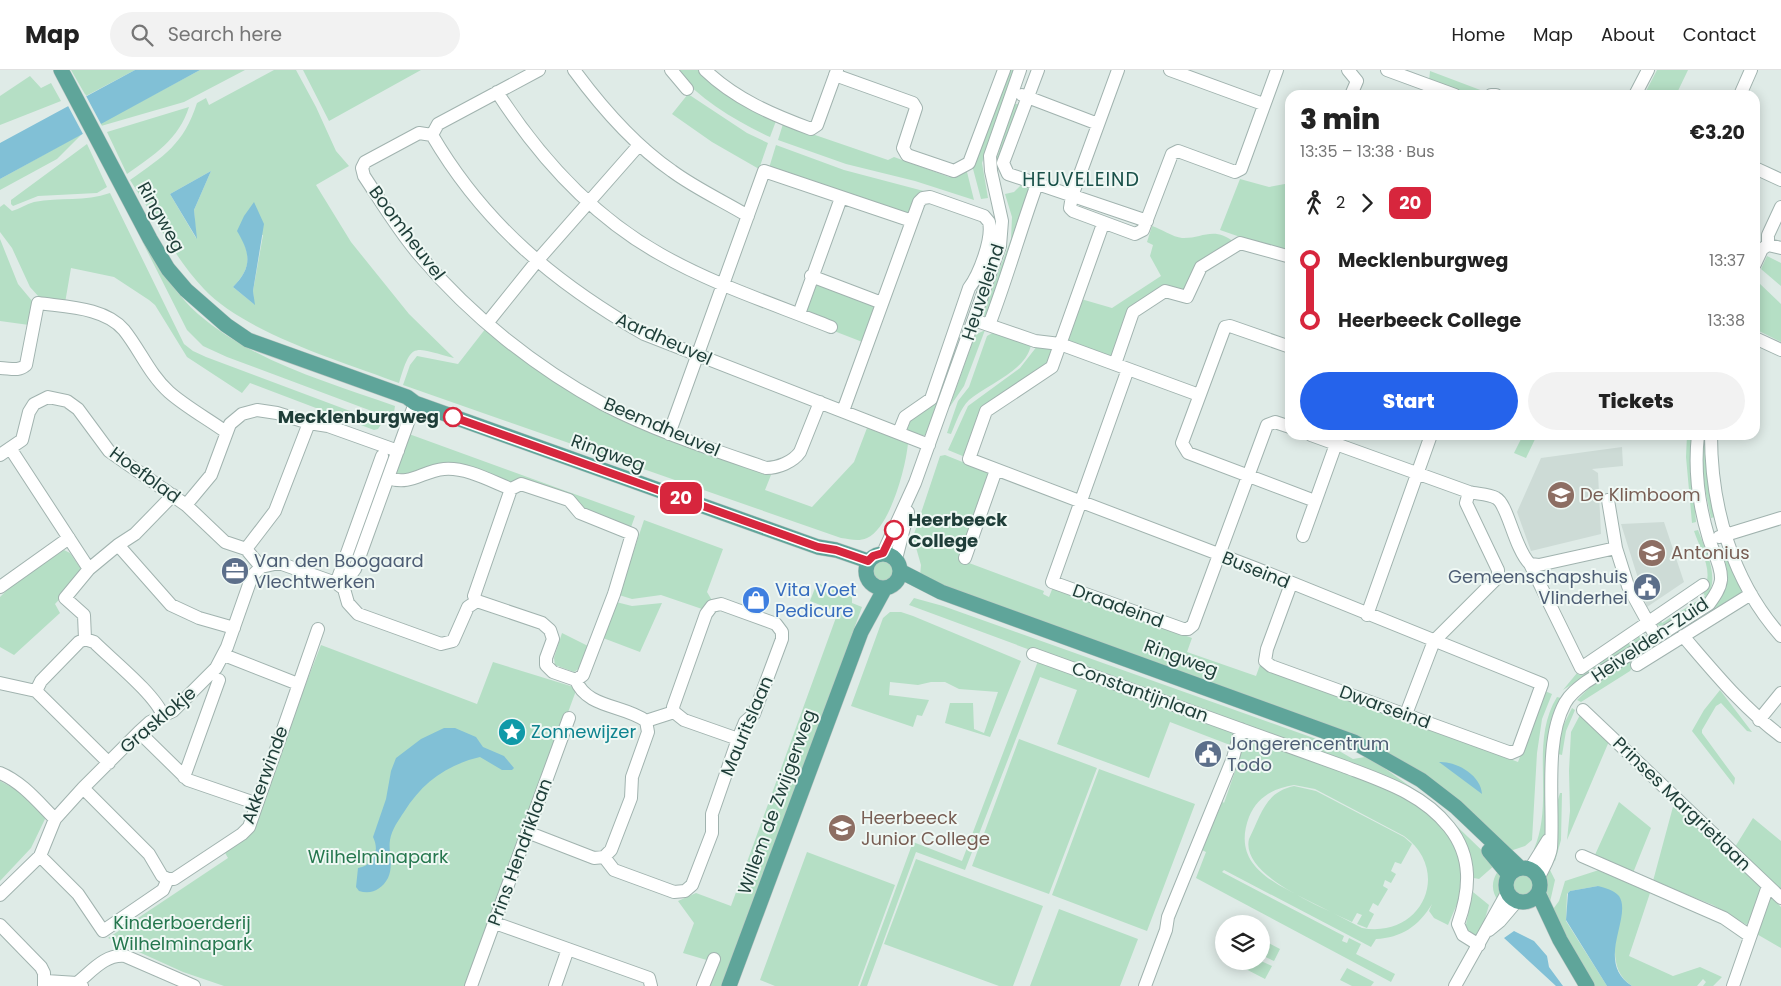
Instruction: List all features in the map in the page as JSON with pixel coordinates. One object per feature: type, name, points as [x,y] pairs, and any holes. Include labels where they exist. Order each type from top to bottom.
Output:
[{"type":"main road","name":"Ringweg","points":[[62,73],[150,239],[168,269],[186,290],[226,325],[285,361],[394,402],[404,404],[415,403],[818,547],[883,571],[927,591],[942,592],[1354,742],[1402,771],[1474,836],[1524,872]]},
{"type":"main road","name":"Willem de Zwijgerweg","points":[[729,986],[883,571]]},
{"type":"main road","points":[[1522,897],[1540,882],[1524,872],[1506,887],[1522,897],[1560,940],[1587,986]]},
{"type":"street","points":[[432,135],[438,124],[539,70]]},
{"type":"street","points":[[574,70],[614,120],[639,145],[673,172],[748,216]]},
{"type":"street","points":[[671,70],[687,89]]},
{"type":"street","points":[[705,70],[739,97],[783,119],[811,129],[818,125],[836,73],[912,103],[916,108],[903,148],[907,155],[954,171],[969,163],[1004,70]]},
{"type":"street","name":"Heuveleind","points":[[883,571],[1000,246],[1002,221],[991,172],[990,156],[1020,70]]},
{"type":"street","points":[[1038,70],[1003,163],[1008,174],[1072,196],[1079,196],[1145,225]]},
{"type":"street","points":[[1118,70],[1072,196],[1070,208],[1103,224],[1135,234],[1145,225],[1172,154],[1178,151],[1235,172],[1241,169],[1263,104],[1277,70]]},
{"type":"street","points":[[1170,70],[1263,104]]},
{"type":"street","points":[[1348,70],[1357,81],[1353,90]]},
{"type":"street","points":[[1386,70],[1423,76],[1447,90]]},
{"type":"street","points":[[1638,90],[1648,70]]},
{"type":"street","points":[[1742,90],[1751,70]]},
{"type":"street","points":[[497,92],[521,130],[548,162],[588,202],[625,231],[659,254],[723,284],[831,327]]},
{"type":"street","points":[[1012,92],[1098,124]]},
{"type":"street","name":"Boomheuvel","points":[[432,135],[419,133],[365,162],[362,168],[364,176],[420,256],[456,296],[488,322]]},
{"type":"street","name":"Aardheuvel","points":[[432,135],[451,166],[492,218],[537,261],[573,291],[600,309],[644,334],[929,445]]},
{"type":"street","points":[[488,322],[537,261],[639,145]]},
{"type":"street","points":[[1760,170],[1781,180]]},
{"type":"street","points":[[669,434],[764,171],[912,221]]},
{"type":"street","points":[[989,326],[1011,267],[1012,253],[1037,184]]},
{"type":"street","points":[[842,411],[919,202],[923,198],[930,197],[984,216],[989,222],[991,230],[974,281],[969,288],[948,346],[931,399],[905,417],[899,432]]},
{"type":"street","points":[[799,314],[841,198]]},
{"type":"street","points":[[1760,256],[1781,207]]},
{"type":"street","points":[[1060,344],[1103,224]]},
{"type":"street","points":[[1115,364],[1133,312],[1165,291],[1187,297],[1201,267],[1240,243],[1285,256]]},
{"type":"street","points":[[1765,247],[1781,248]]},
{"type":"street","points":[[812,276],[882,303]]},
{"type":"street","points":[[0,368],[15,370],[22,369],[26,365],[38,303],[97,313],[110,319],[123,329],[150,370],[169,392],[226,432]]},
{"type":"street","points":[[974,320],[1035,342],[1060,344],[1199,395]]},
{"type":"street","name":"Beemdheuvel","points":[[488,322],[549,372],[604,404],[669,434],[766,468],[774,468],[796,458],[820,402]]},
{"type":"street","points":[[1285,345],[1230,326],[1225,327],[1182,443],[1188,453],[1250,474],[1257,480],[1315,501]]},
{"type":"street","points":[[1760,340],[1781,350]]},
{"type":"street","name":"Buseind","points":[[1060,344],[1052,367],[986,411],[969,459],[1219,555],[1542,684]]},
{"type":"street","points":[[1079,502],[1128,369]]},
{"type":"street","name":"Hoefblad","points":[[5,452],[22,440],[29,412],[34,404],[48,397],[66,400],[78,409],[109,451],[186,505],[225,542],[246,549],[261,567]]},
{"type":"street","points":[[261,567],[279,563],[337,581],[347,580],[355,569],[415,403]]},
{"type":"street","points":[[186,505],[211,476],[230,424],[242,414],[257,410],[328,426],[398,451]]},
{"type":"street","points":[[1219,555],[1267,425],[1275,422],[1285,425]]},
{"type":"street","points":[[246,549],[275,511],[309,423]]},
{"type":"street","points":[[1324,440],[1469,492],[1495,497],[1503,503],[1518,548],[1530,564],[1580,668],[1639,630],[1647,621],[1703,585]]},
{"type":"street","points":[[1303,536],[1315,501],[1344,440]]},
{"type":"street","points":[[1367,615],[1429,440]]},
{"type":"street","name":"Heivelden-Zuid","points":[[1524,872],[1551,849],[1553,756],[1556,725],[1565,704],[1573,693],[1586,682],[1709,604],[1718,592],[1721,580],[1719,565],[1710,541],[1700,501],[1696,448],[1697,440]]},
{"type":"street","points":[[1711,440],[1711,465],[1725,535],[1739,574],[1781,636]]},
{"type":"street","points":[[5,452],[69,538],[89,570]]},
{"type":"street","points":[[337,581],[382,456]]},
{"type":"street","points":[[373,481],[404,482],[429,472],[446,469],[462,470],[511,489]]},
{"type":"street","points":[[965,558],[996,470]]},
{"type":"street","points":[[526,832],[594,858],[604,857],[611,850],[631,798],[632,777],[648,732],[646,721],[639,716],[589,698],[578,685],[553,672],[546,665],[546,658],[553,639],[550,630],[542,623],[477,601],[474,596],[511,489],[521,484],[569,500],[580,513],[632,534],[614,594],[578,685]]},
{"type":"street","points":[[1406,714],[1434,641],[1498,577],[1498,570],[1466,503],[1469,492]]},
{"type":"street","points":[[85,639],[84,616],[65,598],[89,570],[118,545],[135,534],[173,495]]},
{"type":"street","points":[[1608,500],[1616,548],[1628,586],[1656,637]]},
{"type":"street","name":"Draadeind","points":[[1079,502],[1052,582],[1183,629],[1188,629],[1192,625],[1219,555]]},
{"type":"street","points":[[1710,541],[1781,518]]},
{"type":"street","points":[[1,584],[69,538]]},
{"type":"street","points":[[118,545],[171,605],[199,618],[234,628]]},
{"type":"street","points":[[1530,564],[1539,565],[1616,548]]},
{"type":"street","name":"Grasklokje","points":[[0,895],[40,856],[55,819],[83,788],[150,722],[173,711],[216,668],[224,656],[252,576],[261,567]]},
{"type":"street","points":[[337,581],[344,589],[348,603],[358,614],[441,644],[453,641],[468,607],[477,601]]},
{"type":"street","name":"Dwarseind","points":[[1291,584],[1267,649],[1265,661],[1271,666],[1511,753],[1518,750],[1542,684]]},
{"type":"street","points":[[1637,665],[1751,594]]},
{"type":"street","name":"Mauritslaan","points":[[604,857],[614,870],[674,892],[685,891],[692,885],[712,833],[712,814],[738,739],[745,722],[754,714],[782,639],[782,632],[776,624],[721,604],[712,606],[706,614],[673,707],[674,712]]},
{"type":"street","name":"Akkerwinde","points":[[40,856],[78,894],[102,931],[163,890],[168,879],[174,879],[242,834],[248,827],[318,629]]},
{"type":"street","points":[[1684,636],[1731,692],[1759,720],[1781,736]]},
{"type":"street","points":[[36,692],[41,681],[79,642],[85,639],[94,642],[138,685],[160,708],[163,716]]},
{"type":"street","name":"Constantijnlaan","points":[[1032,654],[1393,786],[1422,800],[1437,813],[1460,843],[1467,863],[1467,884],[1464,906],[1458,924],[1463,935],[1479,944]]},
{"type":"street","points":[[224,656],[298,684]]},
{"type":"street","name":"Grasklokje","points":[[184,777],[219,680]]},
{"type":"street","points":[[0,683],[36,692],[109,763]]},
{"type":"street","points":[[1759,720],[1781,693]]},
{"type":"street","name":"Prinses Margrietlaan","points":[[1583,710],[1781,898]]},
{"type":"street","points":[[646,721],[674,712],[684,720],[738,739]]},
{"type":"street","name":"Prins Hendriklaan","points":[[471,986],[569,718]]},
{"type":"street","points":[[1145,986],[1166,930],[1168,916],[1233,758],[1240,729]]},
{"type":"street","points":[[140,732],[184,777],[256,803]]},
{"type":"street","points":[[0,773],[10,777],[24,788],[55,819]]},
{"type":"street","points":[[83,788],[149,854],[162,876],[168,879]]},
{"type":"street","points":[[1582,856],[1724,918],[1750,936]]},
{"type":"street","points":[[1733,986],[1768,886]]},
{"type":"street","points":[[1455,986],[1485,933],[1522,897]]},
{"type":"street","points":[[495,923],[649,978],[652,986]]},
{"type":"street","points":[[0,925],[41,967],[45,983],[80,984],[108,958],[115,955],[126,956],[194,986]]},
{"type":"street","points":[[555,986],[568,950]]},
{"type":"street","points":[[703,986],[714,958]]},
{"type":"shaded area","name":"De Klimboom","points":[[1622,447],[1623,466],[1592,469],[1598,473],[1601,534],[1531,551],[1517,512],[1541,458]]},
{"type":"shaded area","name":"Antonius","points":[[1664,522],[1684,582],[1647,607],[1621,524]]},
{"type":"green space","points":[[71,70],[135,70],[86,96]]},
{"type":"green space","points":[[200,70],[245,70],[184,102],[101,126],[101,123]]},
{"type":"green space","points":[[274,70],[296,70],[316,107],[336,151],[349,166],[316,185],[351,242],[409,314],[454,358],[422,350],[416,351],[407,360],[399,383],[296,345],[269,333],[244,320],[222,305],[204,289],[176,254],[130,180],[163,156],[179,139],[192,117],[197,103],[206,98],[209,105]],"holes":[[[211,171],[194,210],[196,238],[170,194]],[[238,231],[263,235],[253,291],[254,304],[233,287],[244,273],[248,260]]]},
{"type":"green space","points":[[303,70],[421,70],[329,121]]},
{"type":"green space","points":[[674,70],[698,70],[707,79],[776,121],[770,137],[744,124],[707,100]]},
{"type":"green space","points":[[1008,70],[1014,70],[982,163],[988,198],[981,199],[972,165]]},
{"type":"green space","points":[[1657,70],[1688,70],[1678,90],[1647,90]]},
{"type":"green space","points":[[1430,71],[1480,90],[1453,90],[1429,81]]},
{"type":"green space","points":[[30,76],[41,88],[51,83],[61,101],[0,125],[0,96]]},
{"type":"green space","points":[[688,94],[747,133],[768,143],[759,169],[712,142],[672,114]]},
{"type":"green space","points":[[1014,104],[1019,104],[1021,108],[999,172],[997,157]]},
{"type":"green space","points":[[189,107],[185,118],[172,137],[156,153],[127,174],[107,132]]},
{"type":"green space","points":[[783,124],[888,160],[894,157],[949,177],[966,168],[974,200],[915,181],[846,164],[778,140]]},
{"type":"green space","points":[[83,133],[57,159],[0,190],[0,179]]},
{"type":"green space","points":[[87,144],[107,187],[97,193],[38,196],[13,206],[11,204],[11,200]]},
{"type":"green space","points":[[776,145],[844,170],[935,194],[911,217],[769,168]]},
{"type":"green space","points":[[1240,179],[1269,187],[1285,184],[1285,253],[1220,230]]},
{"type":"green space","points":[[1022,184],[1032,187],[989,318],[982,315],[1011,239],[1012,217],[1005,194],[1014,192]]},
{"type":"green space","points":[[110,193],[184,344],[206,357],[382,423],[378,429],[374,430],[250,383],[242,393],[187,357],[155,305],[114,277],[71,268],[65,303],[39,297],[30,287],[12,248],[0,232],[0,207],[4,204],[12,211],[34,202],[91,198]]},
{"type":"green space","points":[[1152,226],[1182,238],[1214,234],[1228,238],[1235,243],[1196,267],[1186,293],[1165,287],[1131,310],[1112,358],[1071,344],[1066,337],[1081,299],[1112,308],[1161,276],[1150,256],[1153,245],[1147,242]]},
{"type":"green space","points":[[0,239],[18,284],[33,302],[29,325],[0,321]]},
{"type":"green space","points":[[142,241],[182,298],[198,314],[220,331],[267,358],[292,369],[395,406],[393,419],[227,357],[203,346],[187,330]]},
{"type":"green space","points":[[1767,256],[1781,263],[1781,286],[1761,269]]},
{"type":"green space","points":[[817,284],[872,305],[877,310],[865,343],[834,331],[799,312],[814,285]]},
{"type":"green space","points":[[1760,284],[1781,304],[1781,342],[1760,332]]},
{"type":"green space","points":[[486,328],[656,434],[771,475],[765,490],[812,507],[854,462],[867,428],[908,443],[904,467],[890,510],[875,532],[867,538],[857,540],[841,538],[403,385],[410,365],[417,356],[458,364]]},
{"type":"green space","points":[[985,330],[964,386],[949,408],[975,335]]},
{"type":"green space","points":[[994,332],[1031,345],[1028,354],[1014,370],[969,400],[951,434],[947,433],[958,401],[969,387],[987,336]]},
{"type":"green space","points":[[1038,345],[1051,347],[1054,351],[1049,365],[983,409],[965,457],[948,450],[968,406],[1020,368]]},
{"type":"green space","points":[[939,400],[927,435],[919,436],[907,431],[910,421]]},
{"type":"green space","points":[[409,434],[635,516],[630,530],[584,513],[569,499],[509,486],[464,469],[394,477]]},
{"type":"green space","points":[[1520,440],[1535,440],[1526,458],[1514,453]]},
{"type":"green space","points":[[1687,440],[1692,440],[1691,459],[1696,522],[1692,523],[1686,457]]},
{"type":"green space","points":[[1702,440],[1708,440],[1715,517],[1711,518],[1703,479]]},
{"type":"green space","points":[[945,455],[990,473],[961,560],[1044,591],[1043,594],[1049,597],[1053,587],[1192,638],[1187,652],[1256,676],[1260,665],[1518,762],[1545,691],[1552,694],[1542,719],[1537,753],[1532,840],[1525,846],[1510,851],[1409,769],[920,576],[921,565],[913,537],[940,456]]},
{"type":"green space","points":[[644,520],[723,549],[707,592],[713,602],[705,610],[661,595],[632,599],[619,595]]},
{"type":"green space","points":[[1698,530],[1708,555],[1712,573],[1711,590],[1707,598],[1663,628],[1656,624],[1659,618],[1662,623],[1705,596],[1702,591],[1706,585],[1707,570],[1706,562],[1694,531]]},
{"type":"green space","points":[[1727,548],[1744,592],[1636,662],[1630,671],[1581,702],[1577,700],[1595,682],[1712,609],[1722,595],[1727,581],[1726,566],[1721,550]]},
{"type":"green space","points":[[64,550],[70,553],[84,573],[55,604],[60,613],[14,655],[0,647],[0,597],[14,583]]},
{"type":"green space","points":[[883,559],[888,560],[894,566],[894,576],[888,582],[883,583],[878,582],[872,576],[871,571],[872,566],[878,560]]},
{"type":"green space","points":[[817,583],[852,597],[852,603],[862,607],[724,986],[710,986],[710,961],[683,953],[694,923],[678,901],[696,893],[731,906],[838,612],[810,601]]},
{"type":"green space","points":[[914,598],[943,606],[1322,741],[1353,759],[1365,757],[1380,765],[1422,795],[909,605]]},
{"type":"green space","points":[[616,602],[632,606],[662,603],[640,652],[603,638]]},
{"type":"green space","points":[[890,612],[901,612],[913,616],[1021,661],[990,737],[945,723],[950,703],[973,703],[974,729],[984,733],[998,692],[959,689],[945,682],[931,682],[918,685],[890,682],[889,695],[929,700],[922,716],[917,715],[913,727],[851,706],[883,618]]},
{"type":"green space","points":[[562,633],[588,646],[580,668],[574,672],[555,665],[554,658]]},
{"type":"green space","points":[[1639,633],[1645,634],[1646,637],[1563,690],[1577,673],[1579,675],[1614,653],[1624,643],[1628,644],[1638,638]]},
{"type":"green space","name":"Wilhelminapark","points":[[321,645],[477,704],[493,662],[577,688],[467,986],[224,986],[183,972],[108,938],[228,858],[224,851],[246,837]]},
{"type":"green space","points":[[1038,661],[1235,732],[1230,745],[1170,722],[1149,778],[1057,744],[1077,690],[1040,677],[965,870],[916,852],[867,986],[860,986],[913,842],[962,861]]},
{"type":"green space","points":[[1720,690],[1752,732],[1747,731],[1721,703],[1716,706],[1702,730],[1702,733],[1735,778],[1734,785],[1692,731],[1704,710]]},
{"type":"green space","points":[[1557,697],[1561,698],[1549,727],[1550,807],[1544,838],[1538,852],[1534,849],[1540,831],[1543,811],[1543,752],[1545,733],[1549,714]]},
{"type":"green space","points":[[1572,708],[1575,710],[1566,731],[1562,755],[1558,754],[1561,730]]},
{"type":"green space","points":[[1581,713],[1610,739],[1567,840],[1570,811],[1569,771],[1571,732]]},
{"type":"green space","points":[[1242,735],[1409,795],[1449,833],[1465,871],[1460,897],[1448,925],[1434,918],[1429,911],[1432,904],[1421,919],[1408,929],[1393,936],[1376,939],[1371,947],[1224,870],[1222,872],[1344,936],[1342,941],[1347,943],[1349,938],[1361,944],[1356,954],[1395,974],[1391,982],[1270,917],[1270,915],[1265,915],[1196,878],[1206,852],[1200,849],[1219,798],[1224,803],[1239,760]],"holes":[[[1294,785],[1315,789],[1404,836],[1419,851],[1426,867],[1428,884],[1424,900],[1414,913],[1400,923],[1383,929],[1362,928],[1269,878],[1258,870],[1250,860],[1246,848],[1245,834],[1252,810],[1261,799],[1280,788]]]},
{"type":"green space","points":[[1019,739],[1097,768],[1049,894],[972,866]]},
{"type":"green space","points":[[1099,769],[1195,804],[1147,931],[1052,895]]},
{"type":"green space","points":[[0,781],[17,790],[44,815],[45,819],[31,848],[0,881]]},
{"type":"green space","points":[[1294,786],[1316,791],[1404,837],[1412,844],[1401,864],[1395,862],[1391,871],[1396,874],[1391,883],[1385,880],[1383,886],[1388,889],[1378,906],[1373,903],[1369,911],[1374,914],[1367,928],[1357,924],[1362,915],[1357,913],[1352,922],[1287,889],[1258,866],[1250,853],[1249,839],[1265,806],[1276,793]]},
{"type":"green space","points":[[1560,793],[1562,793],[1561,840],[1555,861],[1551,859],[1557,803]]},
{"type":"green space","points":[[1619,802],[1651,828],[1633,873],[1594,857]]},
{"type":"green space","points":[[1674,803],[1763,888],[1747,925],[1713,905],[1653,881]]},
{"type":"green space","points":[[1440,810],[1496,864],[1479,879],[1474,878],[1472,867]]},
{"type":"green space","points":[[1753,818],[1781,841],[1781,892],[1735,847]]},
{"type":"green space","points":[[807,852],[895,885],[858,986],[775,986],[760,980]]},
{"type":"green space","points":[[916,859],[1043,906],[1013,986],[999,986],[884,944]]},
{"type":"green space","points":[[1548,866],[1555,880],[1550,902],[1546,884]]},
{"type":"green space","points":[[1602,869],[1651,890],[1629,956],[1673,976],[1700,967],[1722,977],[1713,986],[1703,986],[1706,982],[1703,979],[1697,986],[1632,986],[1618,970],[1616,960],[1616,938],[1622,907],[1598,886],[1570,891],[1567,894],[1566,921],[1607,986],[1591,986],[1551,912],[1559,901],[1565,881]]},
{"type":"green space","points":[[1498,871],[1503,876],[1499,902],[1494,894],[1493,886]]},
{"type":"green space","points":[[1523,874],[1531,877],[1534,885],[1531,893],[1523,896],[1515,893],[1512,885],[1515,877]]},
{"type":"green space","points":[[1473,892],[1489,905],[1479,936],[1473,936],[1465,929]]},
{"type":"green space","points":[[1770,895],[1781,907],[1781,948],[1755,933]]},
{"type":"green space","points":[[1059,909],[1138,939],[1120,986],[1030,986]]},
{"type":"green space","points":[[1270,944],[1280,949],[1274,961],[1270,959]]},
{"type":"green space","points":[[1347,968],[1374,982],[1371,986],[1352,986],[1340,980]]},
{"type":"green space","points":[[1248,970],[1270,970],[1265,979]]},
{"type":"water","points":[[135,70],[200,70],[0,179],[0,143]]},
{"type":"water","points":[[211,171],[194,210],[197,239],[170,194]]},
{"type":"water","points":[[254,202],[264,224],[253,291],[255,305],[233,287],[244,273],[247,260],[245,247],[237,231],[244,216]]},
{"type":"water","points":[[444,728],[455,728],[476,737],[483,747],[504,756],[514,768],[512,770],[502,770],[480,757],[446,770],[427,784],[411,802],[391,836],[391,868],[386,882],[372,892],[359,891],[356,887],[358,868],[372,861],[376,852],[373,837],[386,799],[391,771],[396,758],[421,739]]},
{"type":"water","points":[[1439,762],[1453,764],[1466,770],[1481,787],[1482,794]]},
{"type":"water","points":[[1598,886],[1612,891],[1619,896],[1622,905],[1622,916],[1616,940],[1616,965],[1621,976],[1632,986],[1607,986],[1566,920],[1568,893]]},
{"type":"water","points":[[1514,931],[1534,941],[1547,956],[1549,967],[1563,986],[1556,986],[1504,938]]},
{"type":"pier","points":[[85,94],[102,126],[84,136],[67,104]]},
{"type":"bus line","name":"20","points":[[453,417],[818,547],[836,550],[868,561],[873,556],[883,553],[894,530]]},
{"type":"place","name":"Mecklenburgweg","points":[[453,417]]},
{"type":"place","name":"De Klimboom","points":[[1561,495]]},
{"type":"place","name":"Heerbeeck College","points":[[894,530]]},
{"type":"place","name":"Antonius","points":[[1652,553]]},
{"type":"place","name":"Van den Boogaard Vlechtwerken","points":[[235,571]]},
{"type":"place","name":"Gemeenschapshuis Vlinderhei","points":[[1647,587]]},
{"type":"place","name":"Vita Voet Pedicure","points":[[756,600]]},
{"type":"place","name":"Zonnewijzer","points":[[512,732]]},
{"type":"place","name":"Jongerencentrum Todo","points":[[1208,754]]},
{"type":"place","name":"Heerbeeck Junior College","points":[[842,828]]},
{"type":"district","name":"HEUVELEIND","points":[[1081,179]]},
{"type":"park label","name":"Kinderboerderij Wilhelminapark","points":[[182,933]]}]
